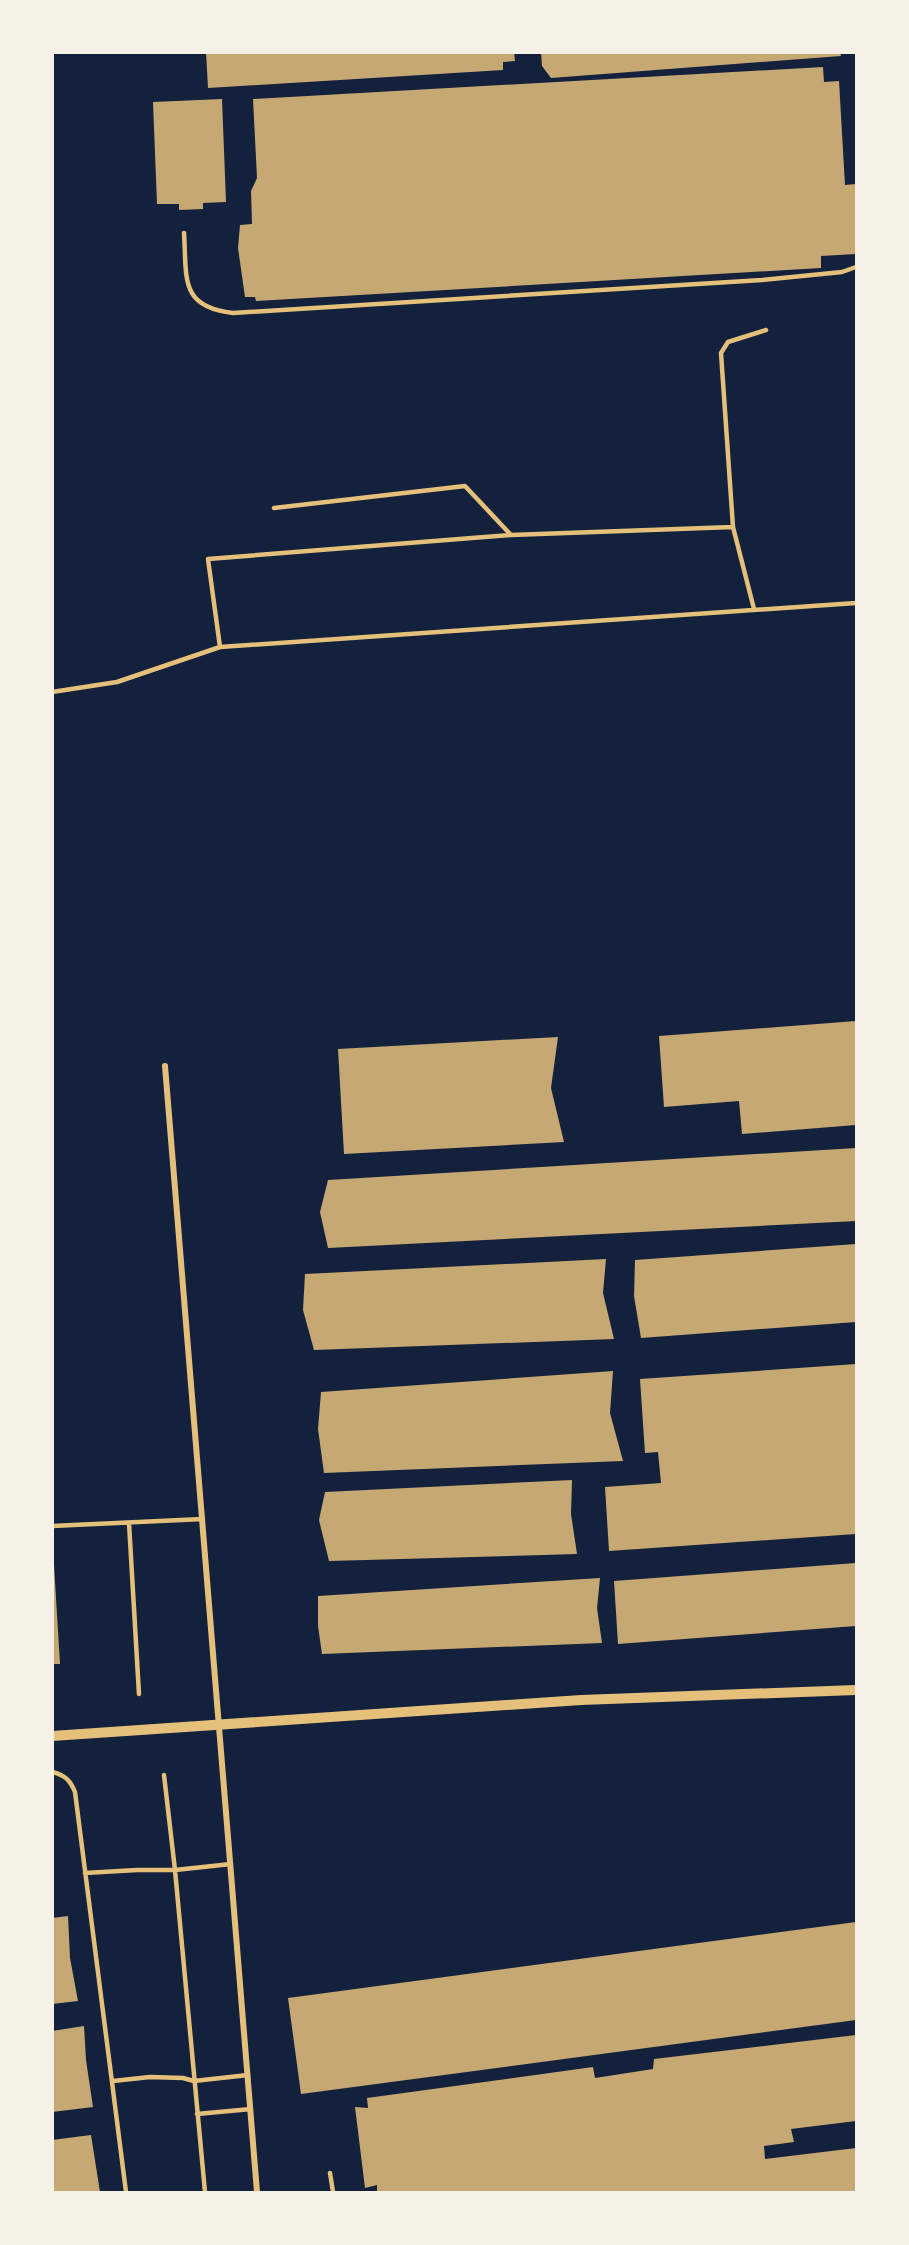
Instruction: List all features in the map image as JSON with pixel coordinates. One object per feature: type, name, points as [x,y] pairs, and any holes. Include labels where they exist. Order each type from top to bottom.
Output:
[{"type":"street","points":[[165,1066],[257,2193]]},
{"type":"street","points":[[52,1736],[581,1700],[856,1690]]},
{"type":"lane","points":[[184,233],[188,286],[195,299],[201,305],[216,311],[233,313],[762,280],[842,272],[856,267]]},
{"type":"lane","points":[[754,609],[734,527],[721,353],[728,342],[766,330]]},
{"type":"lane","points":[[274,508],[465,486],[511,535]]},
{"type":"lane","points":[[220,647],[208,559],[511,535],[734,527]]},
{"type":"lane","points":[[52,692],[117,682],[220,647],[856,603]]},
{"type":"lane","points":[[52,1526],[203,1519]]},
{"type":"lane","points":[[129,1523],[139,1694]]},
{"type":"lane","points":[[52,1772],[70,1781],[75,1792],[126,2193]]},
{"type":"lane","points":[[164,1775],[205,2193]]},
{"type":"lane","points":[[85,1873],[175,1870],[231,1864]]},
{"type":"lane","points":[[113,2081],[150,2077],[183,2078],[194,2081],[248,2075]]},
{"type":"lane","points":[[197,2114],[251,2109]]},
{"type":"lane","points":[[330,2173],[333,2193]]},
{"type":"building","points":[[206,52],[514,52],[515,61],[503,62],[503,70],[208,88]]},
{"type":"building","points":[[541,52],[840,52],[841,56],[551,78],[542,66]]},
{"type":"building","points":[[823,67],[824,82],[839,81],[845,185],[856,184],[856,254],[821,256],[821,268],[256,301],[255,297],[245,297],[238,248],[240,225],[252,224],[251,191],[257,178],[253,99]]},
{"type":"building","points":[[222,99],[226,202],[203,203],[203,209],[179,210],[179,204],[157,204],[153,102]]},
{"type":"building","points":[[856,1021],[856,1125],[742,1134],[739,1101],[664,1107],[659,1036]]},
{"type":"building","points":[[558,1037],[551,1088],[564,1142],[344,1154],[338,1049]]},
{"type":"building","points":[[856,1148],[856,1221],[328,1248],[320,1212],[328,1180]]},
{"type":"building","points":[[856,1244],[856,1322],[641,1338],[634,1296],[635,1260]]},
{"type":"building","points":[[606,1259],[603,1293],[614,1339],[314,1350],[303,1310],[305,1274]]},
{"type":"building","points":[[856,1364],[856,1534],[609,1551],[605,1487],[661,1483],[658,1452],[645,1453],[640,1379]]},
{"type":"building","points":[[613,1371],[610,1413],[623,1461],[324,1473],[318,1429],[321,1392]]},
{"type":"building","points":[[572,1480],[571,1514],[577,1554],[329,1561],[319,1520],[325,1492]]},
{"type":"building","points":[[856,1563],[856,1626],[618,1644],[614,1581]]},
{"type":"building","points":[[52,1565],[54,1565],[60,1664],[52,1664]]},
{"type":"building","points":[[600,1578],[597,1608],[602,1643],[322,1654],[318,1626],[318,1596]]},
{"type":"building","points":[[68,1916],[70,1958],[78,2001],[52,2004],[52,1918]]},
{"type":"building","points":[[856,1922],[856,2020],[301,2094],[288,1998]]},
{"type":"building","points":[[84,2026],[93,2107],[52,2112],[52,2031]]},
{"type":"building","points":[[856,2035],[856,2121],[791,2129],[794,2142],[764,2146],[765,2159],[856,2148],[856,2192],[377,2192],[377,2185],[365,2188],[355,2107],[368,2108],[367,2098],[593,2067],[595,2078],[653,2069],[654,2059]]},
{"type":"building","points":[[91,2135],[100,2192],[52,2192],[52,2140]]}]
